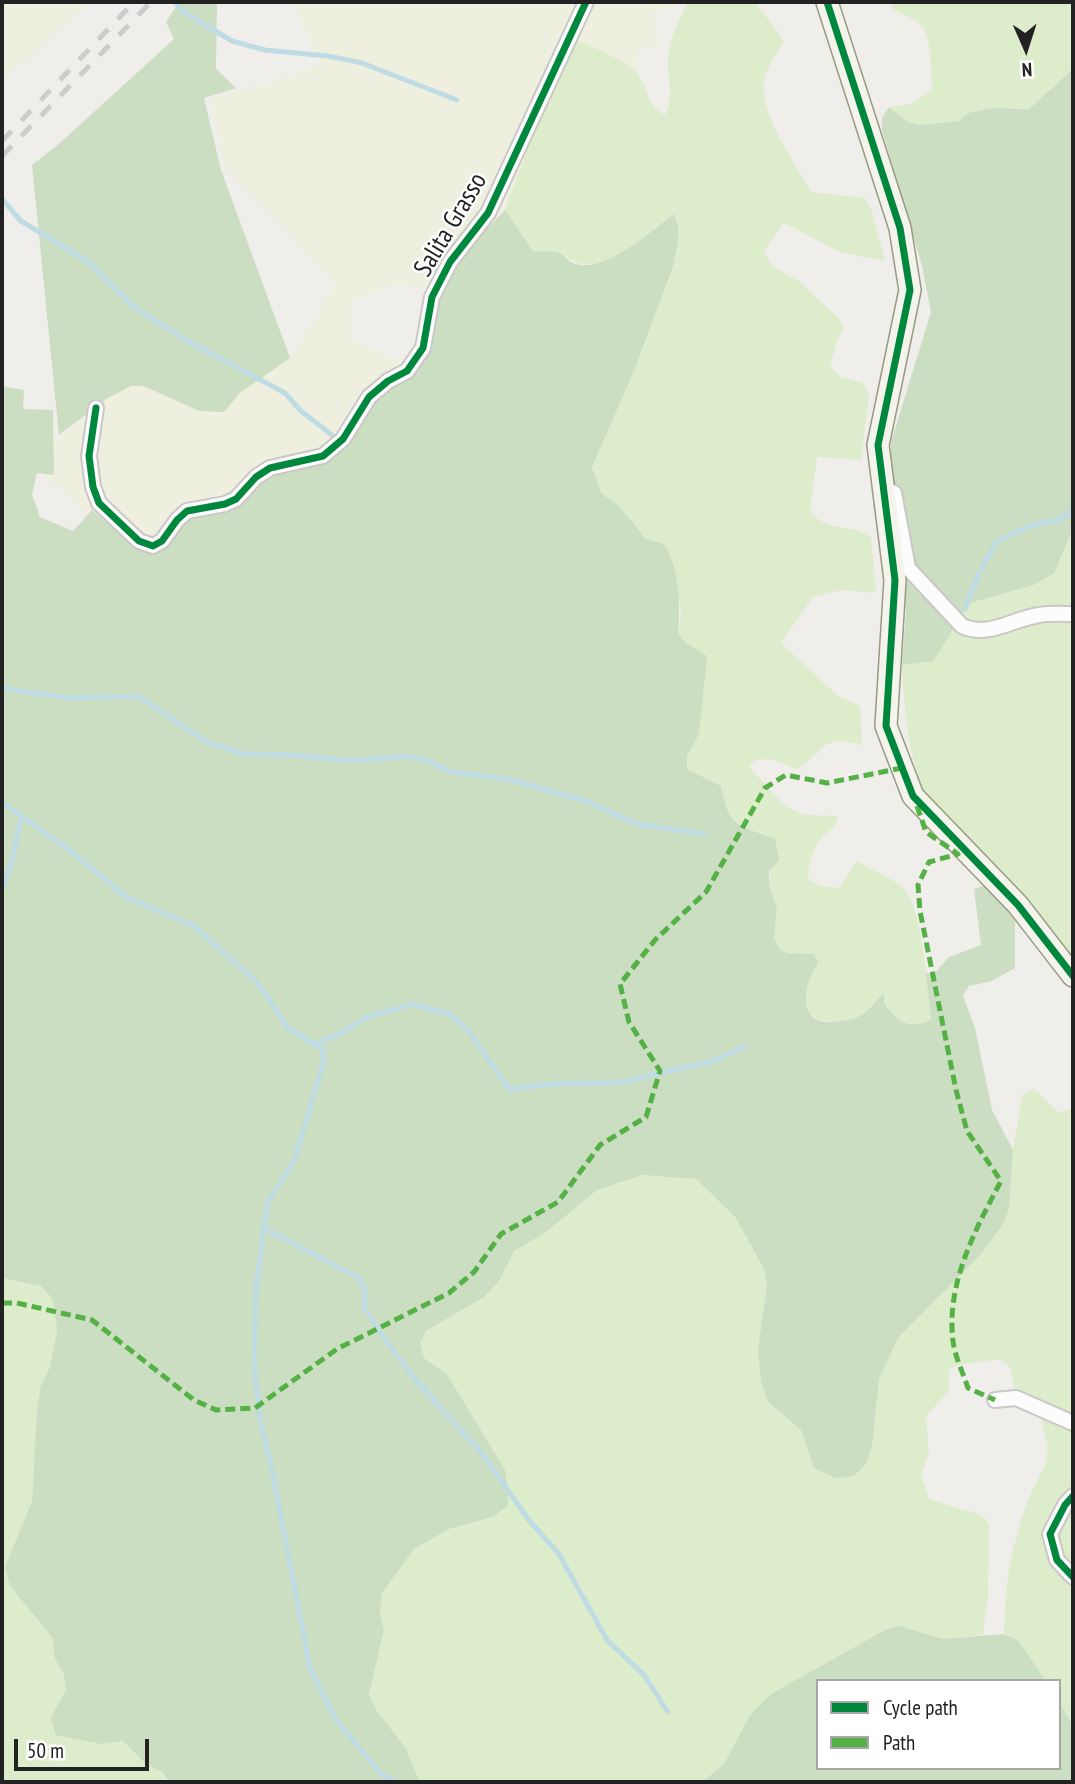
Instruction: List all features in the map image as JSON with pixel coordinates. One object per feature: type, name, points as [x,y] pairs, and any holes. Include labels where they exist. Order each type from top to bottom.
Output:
[{"type":"street","name":"Salita Grasso","points":[[96,408],[89,456],[93,487],[99,503],[139,541],[153,546],[162,541],[187,511],[225,505],[236,499],[256,477],[270,468],[323,456],[343,439],[369,397],[388,381],[407,371],[423,348],[432,297],[450,262],[488,213],[586,2]]},
{"type":"street","points":[[827,2],[900,228],[909,290],[878,445],[895,580],[886,726],[913,796],[1018,905],[1073,976]]},
{"type":"street","points":[[884,488],[894,493],[908,568],[962,626],[970,630],[991,630],[1041,615],[1073,614]]},
{"type":"street","points":[[995,1400],[1016,1398],[1073,1423]]},
{"type":"street","points":[[1073,1496],[1065,1505],[1050,1534],[1057,1560],[1073,1577]]},
{"type":"green space","points":[[2,2],[90,2],[2,81]]},
{"type":"green space","points":[[179,2],[217,2],[216,69],[236,88],[204,98],[221,170],[290,358],[240,393],[224,412],[199,411],[143,386],[131,386],[108,398],[59,435],[32,165],[60,143],[174,39],[166,22]]},
{"type":"green space","points":[[290,2],[675,2],[676,5],[652,12],[661,46],[639,49],[639,95],[450,290],[391,285],[351,302],[351,338],[407,366],[456,371],[143,562],[43,474],[43,452],[108,398],[131,386],[143,386],[199,411],[224,412],[240,393],[290,358],[336,284],[224,166],[210,98],[287,77],[321,62]]},
{"type":"green space","points":[[688,2],[755,2],[784,41],[765,76],[763,89],[771,120],[787,152],[812,192],[865,198],[871,208],[885,261],[840,252],[784,223],[764,251],[772,266],[799,281],[840,320],[844,329],[837,340],[830,366],[840,377],[863,383],[869,394],[861,460],[817,457],[810,511],[824,523],[855,530],[871,537],[876,593],[841,590],[813,597],[781,643],[838,696],[860,706],[862,745],[838,741],[830,743],[796,769],[774,760],[756,759],[749,767],[785,806],[805,815],[838,816],[833,827],[816,847],[808,879],[821,886],[839,888],[857,861],[888,877],[904,889],[915,913],[923,951],[932,1020],[923,1023],[910,1024],[900,1020],[884,1004],[884,994],[857,1018],[828,1021],[817,1019],[810,1013],[805,996],[817,963],[780,949],[774,939],[777,907],[769,885],[775,839],[737,823],[727,810],[721,786],[687,769],[687,756],[699,734],[686,643],[678,633],[681,610],[664,544],[646,539],[619,506],[601,493],[592,467],[634,371],[673,268],[678,242],[678,226],[674,215],[632,247],[609,260],[584,264],[557,252],[533,251],[505,210],[570,38],[607,54],[634,70],[642,80],[654,106],[665,115],[670,95],[670,45]]},
{"type":"green space","points":[[890,2],[1073,2],[1073,69],[1029,109],[993,108],[968,113],[959,121],[921,125],[908,122],[889,107],[911,104],[932,90],[930,49],[923,28],[894,10]]},
{"type":"green space","points":[[1073,69],[1073,529],[1054,573],[1034,585],[970,603],[933,661],[902,665],[906,612],[891,475],[891,442],[931,312],[922,266],[882,130],[882,118],[889,107],[908,122],[921,125],[959,121],[968,113],[993,108],[1029,109]]},
{"type":"green space","points":[[505,210],[533,251],[557,252],[573,263],[586,265],[599,263],[626,250],[674,214],[678,226],[678,242],[673,267],[634,371],[592,467],[601,493],[619,506],[646,539],[664,544],[673,564],[678,587],[678,633],[686,643],[707,656],[699,734],[687,756],[687,769],[721,786],[727,810],[737,823],[775,839],[779,860],[769,871],[769,885],[777,907],[774,939],[780,949],[788,953],[814,954],[818,963],[808,984],[806,1004],[809,1013],[816,1019],[825,1022],[858,1017],[884,993],[884,1004],[904,1023],[916,1024],[931,1020],[926,973],[933,975],[949,957],[981,945],[974,889],[985,885],[995,892],[1015,921],[1015,968],[992,981],[969,986],[963,996],[975,1028],[992,1110],[1013,1150],[1009,1208],[1004,1223],[981,1254],[898,1338],[879,1379],[872,1446],[866,1464],[854,1476],[836,1478],[814,1468],[801,1430],[768,1402],[761,1382],[758,1349],[767,1284],[764,1269],[735,1217],[696,1179],[642,1175],[597,1190],[545,1233],[514,1251],[499,1281],[484,1297],[426,1331],[420,1343],[424,1358],[447,1374],[505,1470],[508,1505],[493,1517],[449,1529],[414,1549],[382,1593],[380,1614],[384,1630],[369,1695],[377,1711],[405,1747],[420,1782],[170,1782],[162,1772],[146,1764],[123,1741],[101,1744],[56,1735],[51,1717],[66,1690],[64,1675],[55,1659],[52,1637],[10,1586],[5,1567],[32,1501],[37,1409],[41,1385],[50,1367],[57,1330],[52,1298],[41,1286],[2,1278],[2,386],[24,390],[23,409],[53,410],[54,475],[37,473],[32,494],[40,517],[73,531],[92,510],[116,531],[149,552],[160,548],[185,519],[268,475],[316,463],[386,389],[413,373],[444,285],[473,243]]},
{"type":"green space","points":[[1073,529],[1073,965],[930,803],[922,787],[912,753],[902,665],[933,660],[970,603],[1034,585],[1054,573]]},
{"type":"green space","points":[[1034,1088],[1059,1113],[1073,1108],[1073,1726],[1061,1705],[1061,1679],[1045,1679],[1018,1640],[1004,1634],[1012,1554],[1030,1496],[1046,1460],[1047,1444],[1041,1420],[1053,1405],[1032,1399],[1015,1390],[1010,1367],[1000,1359],[958,1365],[949,1369],[949,1391],[926,1416],[929,1452],[921,1475],[929,1499],[981,1515],[989,1524],[988,1598],[983,1635],[943,1639],[899,1626],[750,1715],[724,1764],[702,1782],[420,1782],[405,1747],[377,1711],[369,1695],[384,1631],[380,1614],[382,1593],[414,1549],[449,1529],[493,1517],[505,1470],[447,1374],[424,1358],[420,1343],[426,1331],[484,1297],[499,1281],[514,1251],[545,1233],[597,1190],[642,1175],[696,1179],[735,1217],[764,1269],[767,1284],[758,1349],[768,1402],[801,1430],[815,1468],[866,1464],[872,1446],[879,1379],[898,1338],[1009,1208],[1013,1150],[1022,1096]]},
{"type":"green space","points":[[2,1278],[41,1285],[52,1297],[55,1312],[57,1330],[50,1367],[41,1385],[37,1409],[32,1501],[5,1567],[10,1586],[52,1637],[55,1659],[64,1675],[66,1690],[51,1717],[101,1744],[123,1741],[146,1764],[162,1772],[170,1782],[2,1782]]},
{"type":"green space","points":[[899,1626],[943,1639],[1004,1634],[1018,1640],[1045,1679],[816,1679],[816,1770],[1061,1770],[1061,1705],[1073,1726],[1073,1782],[702,1782],[724,1764],[750,1715],[771,1694],[887,1629]]},
{"type":"waterway","points":[[175,2],[182,11],[232,41],[265,50],[328,56],[362,63],[457,100]]},
{"type":"waterway","points":[[2,199],[21,221],[87,261],[134,307],[184,339],[285,393],[301,411],[332,435]]},
{"type":"waterway","points":[[965,609],[979,573],[997,541],[1030,526],[1060,519],[1073,511]]},
{"type":"waterway","points":[[2,688],[68,698],[138,696],[207,742],[244,754],[293,755],[352,761],[405,756],[423,759],[452,772],[512,780],[588,802],[637,824],[705,834]]},
{"type":"waterway","points":[[2,802],[77,856],[126,897],[194,926],[257,982],[288,1028],[322,1049],[324,1060],[295,1159],[268,1202],[256,1288],[254,1365],[260,1419],[310,1668],[336,1720],[380,1773],[395,1782]]},
{"type":"waterway","points":[[2,889],[12,861],[21,818]]},
{"type":"waterway","points":[[312,1045],[335,1036],[367,1017],[413,1004],[450,1014],[468,1030],[509,1089],[553,1084],[618,1083],[713,1061],[745,1046]]},
{"type":"waterway","points":[[264,1228],[359,1278],[365,1290],[364,1307],[384,1338],[415,1379],[484,1456],[528,1519],[559,1554],[607,1640],[644,1675],[668,1712]]},
{"type":"railway","points":[[2,141],[134,2]]},
{"type":"railway","points":[[2,156],[151,2]]},
{"type":"marked path","points":[[2,1303],[17,1303],[92,1320],[194,1400],[216,1410],[255,1408],[337,1349],[449,1293],[474,1272],[501,1234],[558,1202],[600,1145],[646,1117],[660,1071],[629,1022],[620,984],[655,940],[706,892],[765,788],[786,775],[827,783],[902,768]]},
{"type":"marked path","points":[[917,806],[926,832],[958,854],[929,862],[918,885],[920,911],[956,1090],[967,1131],[1001,1181],[965,1258],[958,1278],[952,1320],[954,1347],[968,1388],[995,1400]]},
{"type":"cycle path","points":[[96,408],[89,456],[93,487],[99,503],[139,541],[153,546],[162,541],[187,511],[225,504],[236,499],[256,477],[270,468],[323,456],[343,439],[369,397],[388,381],[407,371],[423,348],[432,297],[450,262],[488,213],[586,2]]},
{"type":"cycle path","points":[[827,2],[900,228],[910,290],[878,445],[895,580],[886,726],[913,796],[1018,905],[1073,976]]},
{"type":"cycle path","points":[[1073,1496],[1065,1505],[1050,1534],[1057,1560],[1073,1577]]}]
